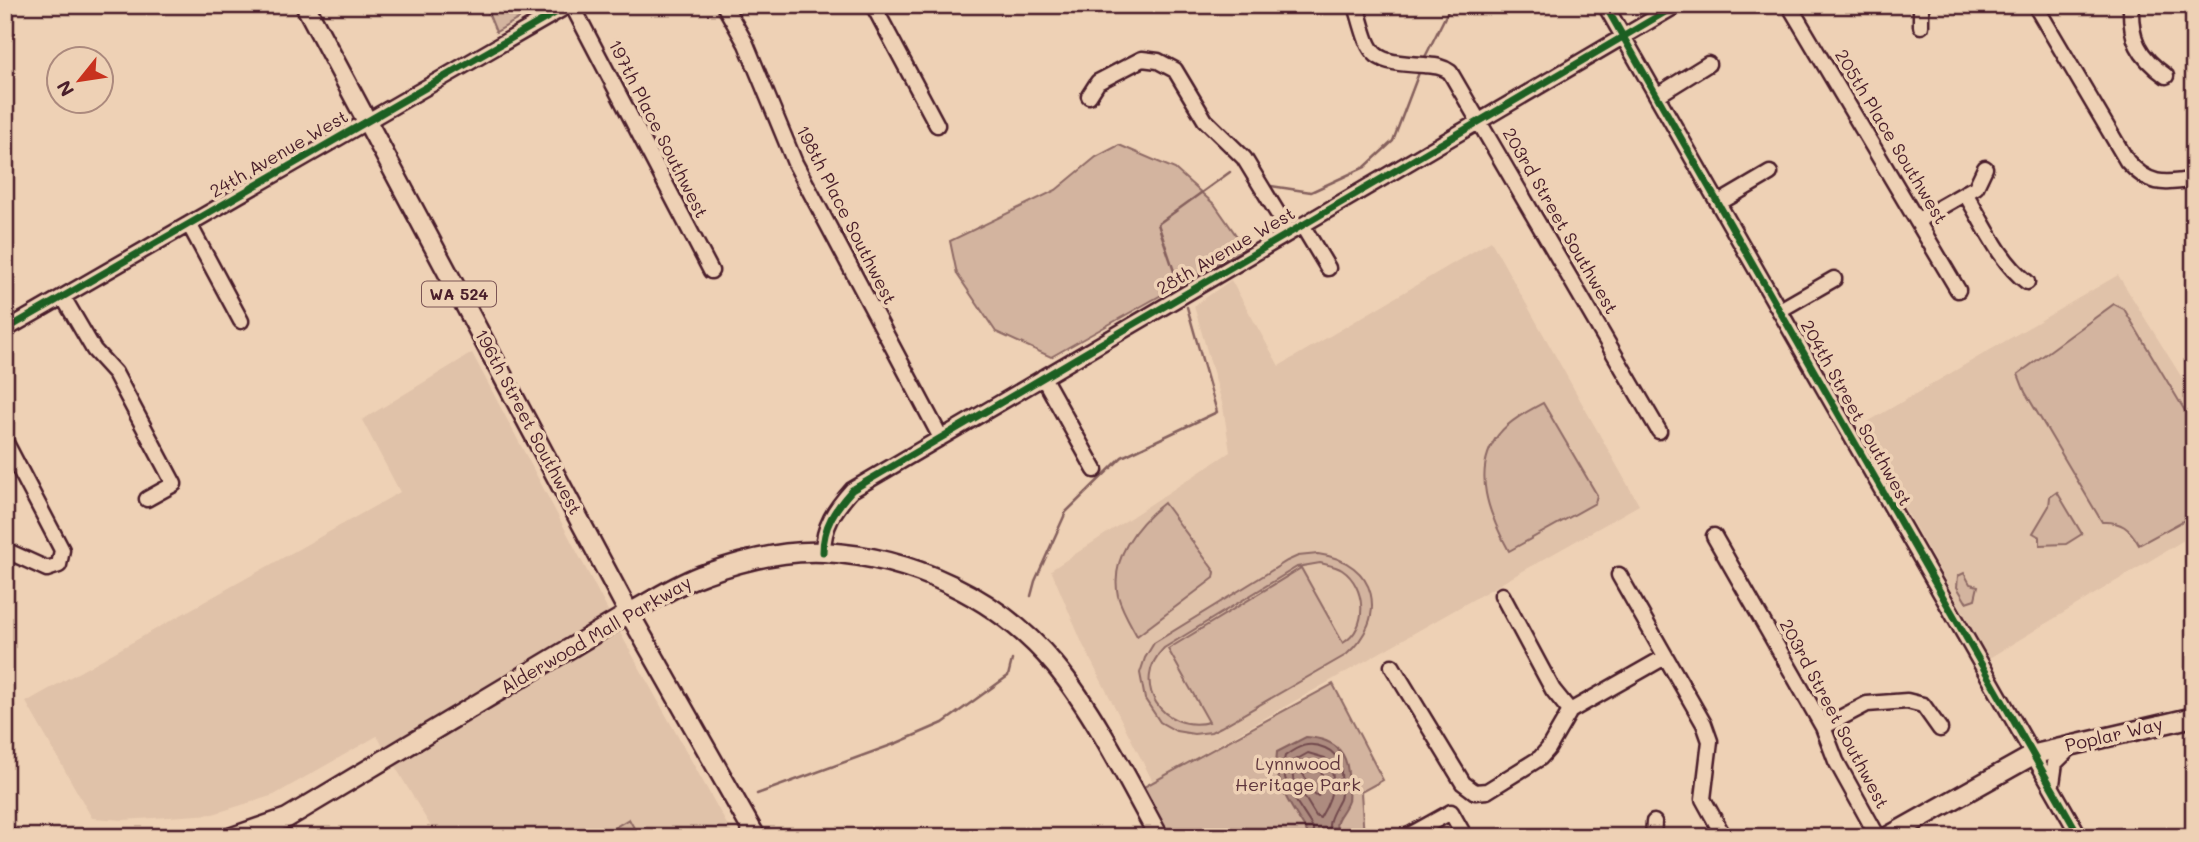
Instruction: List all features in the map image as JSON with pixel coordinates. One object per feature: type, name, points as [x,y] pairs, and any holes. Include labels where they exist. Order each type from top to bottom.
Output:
[{"type":"main road","name":"196th Street Southwest","points":[[305,5],[629,613],[756,837]]},
{"type":"main road","name":"Alderwood Mall Parkway","points":[[232,837],[287,818],[629,613],[703,575],[748,561],[823,552],[888,561],[926,572],[988,606],[1029,636],[1077,695],[1159,837]]},
{"type":"main road","name":"Poplar Way","points":[[1887,837],[2035,754],[2194,717]]},
{"type":"street","name":"24th Avenue West","points":[[5,330],[570,5]]},
{"type":"street","name":"197th Place Southwest","points":[[570,5],[710,271]]},
{"type":"street","name":"198th Place Southwest","points":[[724,5],[746,44],[794,163],[941,438]]},
{"type":"street","points":[[873,5],[937,125]]},
{"type":"street","name":"203rd Street Southwest","points":[[1356,5],[1369,48],[1378,58],[1393,63],[1446,69],[1481,122],[1659,431]]},
{"type":"street","name":"204th Street Southwest","points":[[1605,5],[2080,837]]},
{"type":"street","name":"28th Avenue West","points":[[823,552],[823,537],[829,519],[852,490],[1677,5]]},
{"type":"street","name":"205th Place Southwest","points":[[1789,5],[1958,290]]},
{"type":"street","points":[[1921,5],[1921,26]]},
{"type":"street","points":[[2035,5],[2127,161],[2141,177],[2170,184],[2194,179]]},
{"type":"street","points":[[2131,5],[2131,31],[2149,63],[2166,76]]},
{"type":"street","points":[[1089,96],[1098,82],[1142,59],[1158,61],[1175,70],[1205,120],[1244,158],[1295,229],[1328,268]]},
{"type":"street","points":[[1658,95],[1708,64]]},
{"type":"street","points":[[1918,220],[1976,187],[1985,168]]},
{"type":"street","points":[[1719,203],[1770,173]]},
{"type":"street","points":[[1965,193],[2005,259],[2027,282]]},
{"type":"street","points":[[189,224],[241,321]]},
{"type":"street","points":[[1780,310],[1834,279]]},
{"type":"street","points":[[63,297],[94,350],[116,373],[174,484],[147,499]]},
{"type":"street","points":[[1043,377],[1096,470]]},
{"type":"street","points":[[5,441],[62,550],[59,565],[47,569],[5,550]]},
{"type":"street","name":"203rd Street Southwest","points":[[1714,536],[1823,727],[1836,761],[1878,837]]},
{"type":"street","points":[[1619,575],[1704,724],[1710,741],[1703,800],[1724,837]]},
{"type":"street","points":[[1502,595],[1553,690],[1570,711]]},
{"type":"street","points":[[1392,666],[1463,783],[1475,792],[1487,790],[1540,758],[1570,711],[1665,657]]},
{"type":"street","points":[[1823,727],[1867,704],[1907,701],[1923,705],[1940,729]]},
{"type":"street","points":[[2052,785],[2055,763],[2073,745]]},
{"type":"street","points":[[1406,837],[1451,812],[1465,837]]},
{"type":"shaded area","points":[[1491,241],[1639,505],[1153,782],[1083,645],[1051,570],[1230,452],[1223,406],[1194,306],[1231,280],[1279,366]]},
{"type":"shaded area","points":[[2118,275],[2194,397],[2194,534],[1989,658],[1859,427]]},
{"type":"shaded area","points":[[472,353],[614,622],[734,837],[437,837],[377,736],[274,795],[213,814],[124,820],[92,818],[26,702],[400,492],[362,420]]},
{"type":"green space","points":[[485,5],[542,5],[496,32]]},
{"type":"green space","points":[[1119,145],[1175,169],[1215,205],[1245,248],[1051,357],[996,332],[957,274],[950,241],[1056,190],[1096,157]]},
{"type":"green space","points":[[2114,304],[2124,309],[2194,426],[2194,515],[2139,545],[2124,527],[2102,522],[2025,392],[2018,374]]},
{"type":"green space","points":[[1543,403],[1597,495],[1595,503],[1509,551],[1490,509],[1484,478],[1486,463],[1490,448],[1503,429]]},
{"type":"green space","points":[[2057,492],[2082,534],[2066,544],[2040,545],[2040,537],[2033,533],[2049,506],[2050,497]]},
{"type":"green space","points":[[1164,503],[1215,572],[1214,578],[1137,636],[1118,596],[1118,569],[1135,532]]},
{"type":"green space","points":[[1318,554],[1338,559],[1354,568],[1365,580],[1371,594],[1372,609],[1360,640],[1346,655],[1211,732],[1194,734],[1176,731],[1160,722],[1145,699],[1140,673],[1154,643],[1298,556]],"holes":[[[1320,563],[1342,570],[1356,586],[1360,596],[1360,618],[1351,636],[1343,643],[1301,568],[1168,649],[1209,722],[1192,724],[1165,713],[1156,703],[1150,676],[1154,662],[1164,648],[1297,567]]]},
{"type":"green space","points":[[1964,573],[1970,584],[1978,586],[1975,599],[1966,602],[1957,587],[1958,576]]},
{"type":"green space","name":"Lynnwood Heritage Park","points":[[1333,684],[1383,780],[1361,792],[1364,837],[1167,837],[1142,788]]},
{"type":"green space","points":[[629,819],[639,837],[599,837]]},
{"type":"water","points":[[1306,737],[1317,738],[1333,745],[1344,756],[1347,764],[1348,799],[1336,825],[1339,837],[1306,837],[1307,832],[1289,804],[1281,785],[1276,764],[1277,752]]},
{"type":"waterway","points":[[1423,61],[1451,5]]},
{"type":"waterway","points":[[1271,186],[1311,192],[1365,167],[1393,141],[1420,70]]},
{"type":"waterway","points":[[1180,289],[1158,224],[1230,172]]},
{"type":"waterway","points":[[1031,596],[1066,512],[1122,457],[1217,412],[1187,307]]},
{"type":"waterway","points":[[757,794],[897,743],[943,723],[1008,676],[1012,660]]},
{"type":"cycle path","points":[[5,330],[569,5]]},
{"type":"cycle path","points":[[1605,5],[2080,837]]},
{"type":"cycle path","points":[[823,552],[825,534],[831,518],[852,490],[1677,5]]}]
